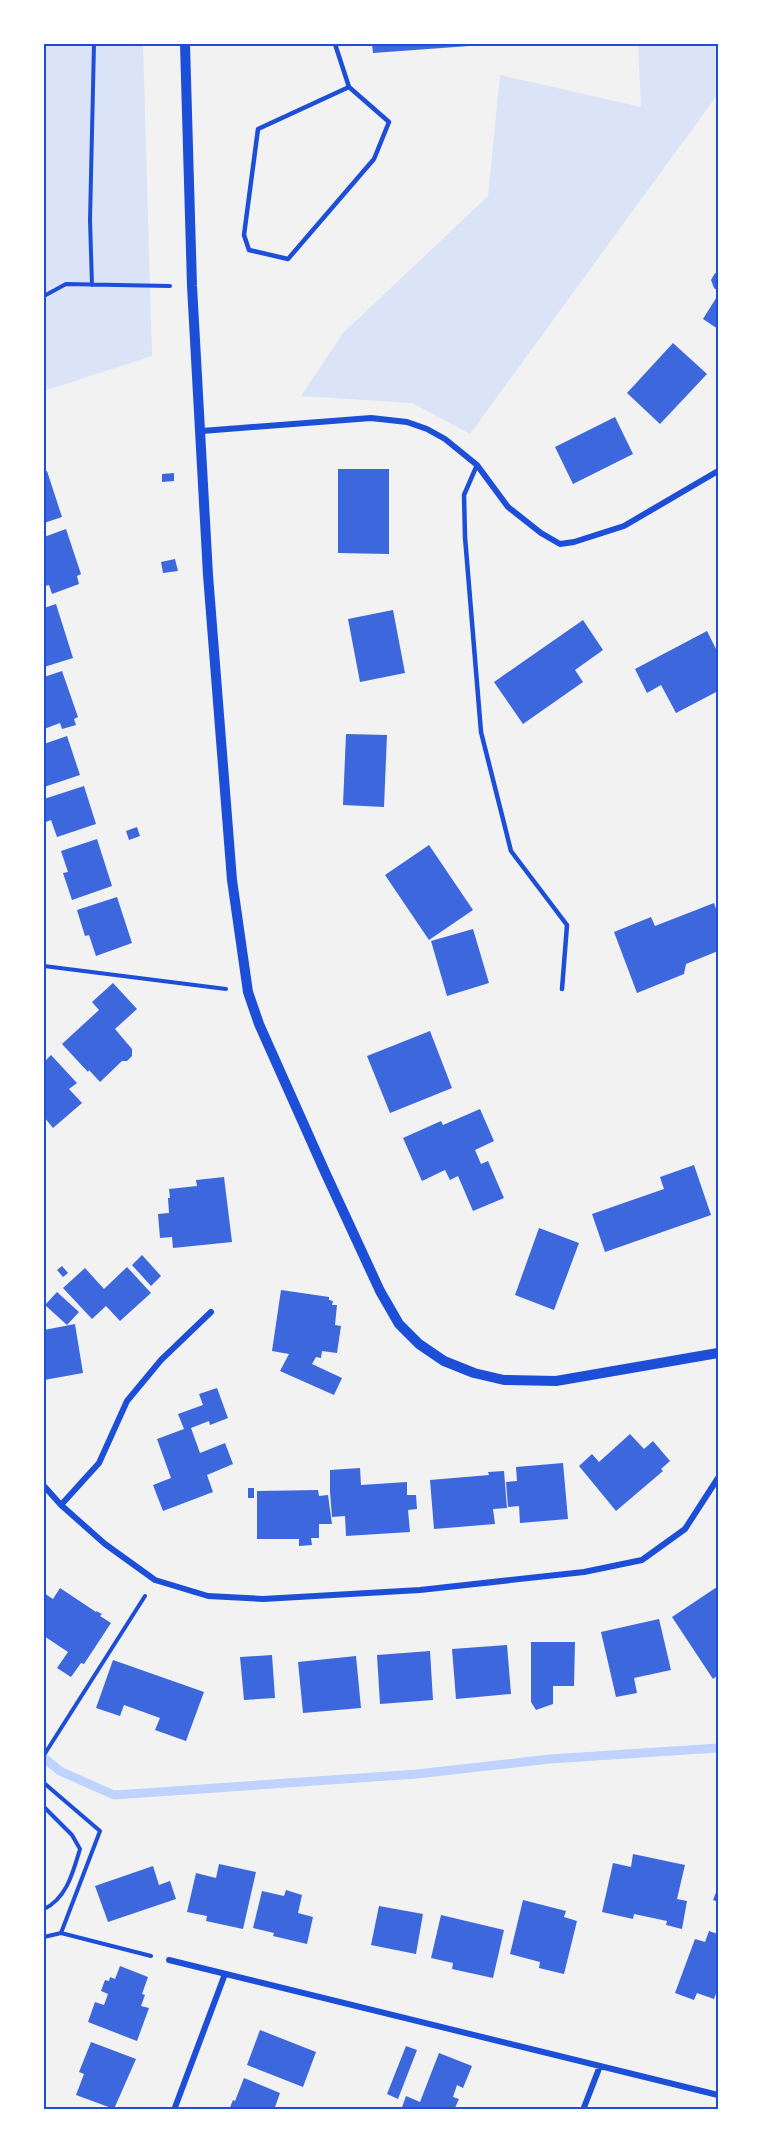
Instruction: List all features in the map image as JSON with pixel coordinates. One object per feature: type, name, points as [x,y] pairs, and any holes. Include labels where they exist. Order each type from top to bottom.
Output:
[{"type":"street","points":[[185,44],[192,286],[202,431],[208,575],[232,880],[248,992],[259,1024],[325,1173],[381,1291],[399,1324],[419,1344],[444,1360],[474,1372],[504,1380],[556,1381],[718,1353]]},
{"type":"street","points":[[202,431],[371,418],[407,422],[428,429],[446,440],[477,465],[508,507],[560,543],[574,542],[624,526],[718,471]]},
{"type":"street","points":[[61,1505],[99,1463],[127,1401],[161,1360],[211,1312]]},
{"type":"street","points":[[44,1486],[61,1505],[105,1544],[156,1580],[208,1596],[263,1599],[420,1590],[584,1572],[642,1560],[685,1529],[718,1478]]},
{"type":"street","points":[[169,1960],[718,2095]]},
{"type":"street","points":[[174,2109],[225,1974]]},
{"type":"street","points":[[583,2109],[600,2066]]},
{"type":"lane","points":[[335,44],[349,87],[389,123],[374,159],[288,259],[249,250],[244,234],[258,129],[349,87]]},
{"type":"lane","points":[[477,465],[464,495],[465,537],[481,732],[511,851],[567,925],[562,989]]},
{"type":"path","points":[[92,285],[90,220],[93,44]]},
{"type":"path","points":[[44,296],[66,284],[192,286]]},
{"type":"path","points":[[44,966],[248,992]]},
{"type":"path","points":[[44,1755],[156,1580]]},
{"type":"path","points":[[44,1783],[100,1831],[61,1933]]},
{"type":"path","points":[[44,1807],[72,1835],[80,1849],[68,1885],[44,1909]]},
{"type":"path","points":[[44,1937],[61,1933],[169,1960]]},
{"type":"shaded area","points":[[44,44],[143,44],[152,356],[44,391]]},
{"type":"shaded area","points":[[638,44],[718,44],[718,94],[470,434],[412,403],[301,396],[343,333],[488,196],[500,75],[641,107]]},
{"type":"building","points":[[372,44],[483,44],[483,45],[373,53]]},
{"type":"building","points":[[715,273],[718,274],[718,291],[711,280]]},
{"type":"building","points":[[718,295],[718,329],[703,319]]},
{"type":"building","points":[[673,343],[707,374],[660,424],[627,393]]},
{"type":"building","points":[[615,417],[633,454],[573,484],[555,447]]},
{"type":"building","points":[[338,469],[389,469],[389,554],[338,553]]},
{"type":"building","points":[[47,471],[62,517],[44,523],[44,472]]},
{"type":"building","points":[[174,473],[174,481],[162,482],[162,474]]},
{"type":"building","points":[[66,529],[81,574],[77,576],[79,584],[52,594],[49,585],[45,586],[44,582],[44,537]]},
{"type":"building","points":[[175,559],[178,571],[163,573],[161,562]]},
{"type":"building","points":[[56,604],[73,658],[44,667],[44,608]]},
{"type":"building","points":[[393,610],[405,673],[360,682],[348,619]]},
{"type":"building","points":[[583,620],[603,650],[575,670],[583,682],[523,724],[494,682]]},
{"type":"building","points":[[707,631],[718,653],[718,691],[676,713],[661,685],[647,693],[635,669]]},
{"type":"building","points":[[62,671],[78,717],[74,719],[76,725],[62,729],[60,723],[44,729],[44,677]]},
{"type":"building","points":[[346,734],[387,735],[384,807],[343,805]]},
{"type":"building","points":[[67,736],[80,775],[44,787],[44,744]]},
{"type":"building","points":[[84,786],[96,824],[57,837],[51,820],[46,822],[44,799]]},
{"type":"building","points":[[137,827],[140,836],[129,840],[126,831]]},
{"type":"building","points":[[97,839],[112,886],[72,900],[63,873],[68,872],[61,851]]},
{"type":"building","points":[[429,845],[473,910],[429,940],[385,875]]},
{"type":"building","points":[[117,897],[132,943],[96,956],[89,935],[85,936],[77,910]]},
{"type":"building","points":[[714,903],[718,915],[718,951],[686,964],[684,974],[637,993],[614,932],[651,917],[655,926]]},
{"type":"building","points":[[473,929],[489,983],[447,996],[431,941]]},
{"type":"building","points":[[113,983],[137,1009],[115,1029],[132,1049],[132,1056],[127,1061],[122,1061],[100,1082],[62,1044],[99,1010],[92,1002]]},
{"type":"building","points":[[430,1031],[452,1088],[390,1113],[367,1056]]},
{"type":"building","points":[[51,1055],[77,1083],[69,1089],[82,1103],[53,1128],[44,1117],[44,1062]]},
{"type":"building","points":[[480,1109],[494,1141],[475,1150],[481,1164],[488,1161],[504,1198],[473,1211],[458,1176],[450,1180],[445,1170],[422,1181],[403,1138],[441,1121],[443,1125]]},
{"type":"building","points":[[694,1165],[711,1215],[605,1252],[592,1214],[664,1189],[660,1177]]},
{"type":"building","points":[[224,1177],[232,1242],[173,1248],[172,1237],[160,1238],[158,1214],[169,1213],[169,1189],[197,1186],[196,1180]]},
{"type":"building","points":[[539,1228],[579,1243],[554,1310],[515,1295]]},
{"type":"building","points":[[142,1255],[161,1276],[151,1286],[132,1265]]},
{"type":"building","points":[[62,1266],[68,1273],[63,1277],[57,1270]]},
{"type":"building","points":[[127,1267],[151,1293],[120,1321],[106,1306],[92,1319],[63,1288],[85,1268],[104,1289]]},
{"type":"building","points":[[281,1290],[329,1297],[329,1300],[333,1301],[332,1305],[337,1305],[335,1325],[341,1326],[337,1353],[322,1351],[321,1358],[316,1357],[312,1364],[342,1378],[334,1395],[280,1371],[289,1354],[272,1351]]},
{"type":"building","points":[[57,1292],[79,1312],[67,1325],[45,1305]]},
{"type":"building","points":[[75,1324],[83,1373],[44,1380],[44,1330]]},
{"type":"building","points":[[217,1388],[228,1418],[210,1425],[209,1421],[191,1428],[200,1453],[225,1443],[233,1464],[207,1475],[213,1492],[163,1511],[153,1485],[171,1478],[157,1439],[184,1429],[178,1414],[203,1405],[199,1394]]},
{"type":"building","points":[[630,1434],[644,1449],[653,1441],[670,1461],[661,1469],[663,1471],[616,1511],[579,1466],[592,1454],[599,1462]]},
{"type":"building","points":[[563,1463],[568,1519],[520,1523],[519,1506],[508,1507],[506,1482],[517,1481],[516,1467]]},
{"type":"building","points":[[360,1468],[361,1485],[407,1482],[407,1495],[416,1495],[417,1509],[408,1510],[410,1532],[346,1536],[345,1516],[332,1517],[330,1470]]},
{"type":"building","points":[[504,1471],[507,1508],[493,1509],[495,1524],[434,1529],[430,1480],[489,1475],[488,1472]]},
{"type":"building","points":[[248,1488],[254,1488],[254,1498],[248,1498]]},
{"type":"building","points":[[318,1490],[319,1496],[328,1495],[332,1524],[319,1524],[319,1538],[311,1538],[312,1545],[299,1546],[299,1539],[257,1539],[257,1491]]},
{"type":"building","points":[[717,1587],[718,1675],[713,1679],[672,1617]]},
{"type":"building","points":[[60,1588],[102,1614],[100,1616],[111,1623],[84,1664],[81,1663],[71,1677],[57,1668],[68,1652],[44,1636],[44,1593],[53,1599]]},
{"type":"building","points":[[659,1619],[671,1670],[634,1678],[637,1693],[616,1697],[601,1632]]},
{"type":"building","points":[[531,1642],[575,1642],[574,1686],[553,1686],[553,1704],[536,1710],[531,1702]]},
{"type":"building","points":[[507,1645],[511,1694],[456,1699],[452,1649]]},
{"type":"building","points":[[430,1651],[433,1700],[380,1704],[377,1655]]},
{"type":"building","points":[[272,1655],[275,1698],[244,1700],[240,1657]]},
{"type":"building","points":[[356,1656],[361,1708],[303,1713],[298,1662]]},
{"type":"building","points":[[113,1660],[204,1692],[186,1741],[155,1730],[160,1718],[124,1705],[120,1716],[96,1708]]},
{"type":"building","points":[[633,1854],[685,1865],[677,1899],[687,1901],[682,1929],[666,1925],[667,1921],[634,1914],[633,1919],[602,1912],[613,1863],[631,1867]]},
{"type":"building","points":[[219,1864],[256,1872],[243,1929],[206,1921],[207,1916],[187,1912],[196,1873],[216,1878]]},
{"type":"building","points":[[153,1866],[159,1885],[170,1881],[176,1899],[108,1922],[95,1886]]},
{"type":"building","points":[[718,1887],[718,1902],[713,1900]]},
{"type":"building","points":[[286,1890],[302,1895],[298,1913],[313,1917],[307,1944],[273,1936],[274,1933],[253,1928],[262,1891],[284,1896]]},
{"type":"building","points":[[523,1900],[566,1911],[564,1917],[577,1921],[564,1974],[539,1968],[540,1962],[510,1954]]},
{"type":"building","points":[[379,1906],[423,1914],[416,1954],[371,1945]]},
{"type":"building","points":[[441,1915],[504,1930],[493,1978],[452,1969],[453,1963],[431,1958]]},
{"type":"building","points":[[709,1931],[718,1934],[718,1988],[714,1999],[697,1993],[694,2000],[675,1993],[695,1939],[705,1942]]},
{"type":"building","points":[[120,1966],[148,1977],[142,1994],[145,1995],[141,2006],[149,2008],[137,2041],[88,2022],[95,2002],[104,2005],[108,1994],[101,1991],[105,1980],[109,1981],[110,1977],[115,1979]]},
{"type":"building","points":[[260,2030],[316,2052],[303,2087],[247,2065]]},
{"type":"building","points":[[91,2042],[136,2059],[114,2109],[76,2095],[84,2074],[79,2072]]},
{"type":"building","points":[[406,2046],[417,2050],[398,2099],[387,2094]]},
{"type":"building","points":[[439,2053],[472,2066],[463,2088],[457,2085],[453,2097],[459,2099],[454,2110],[401,2110],[406,2096],[420,2102]]},
{"type":"building","points":[[244,2078],[280,2093],[274,2110],[229,2110]]},
{"type":"waterway","points":[[44,1758],[60,1771],[114,1795],[417,1774],[550,1759],[718,1748]]}]
